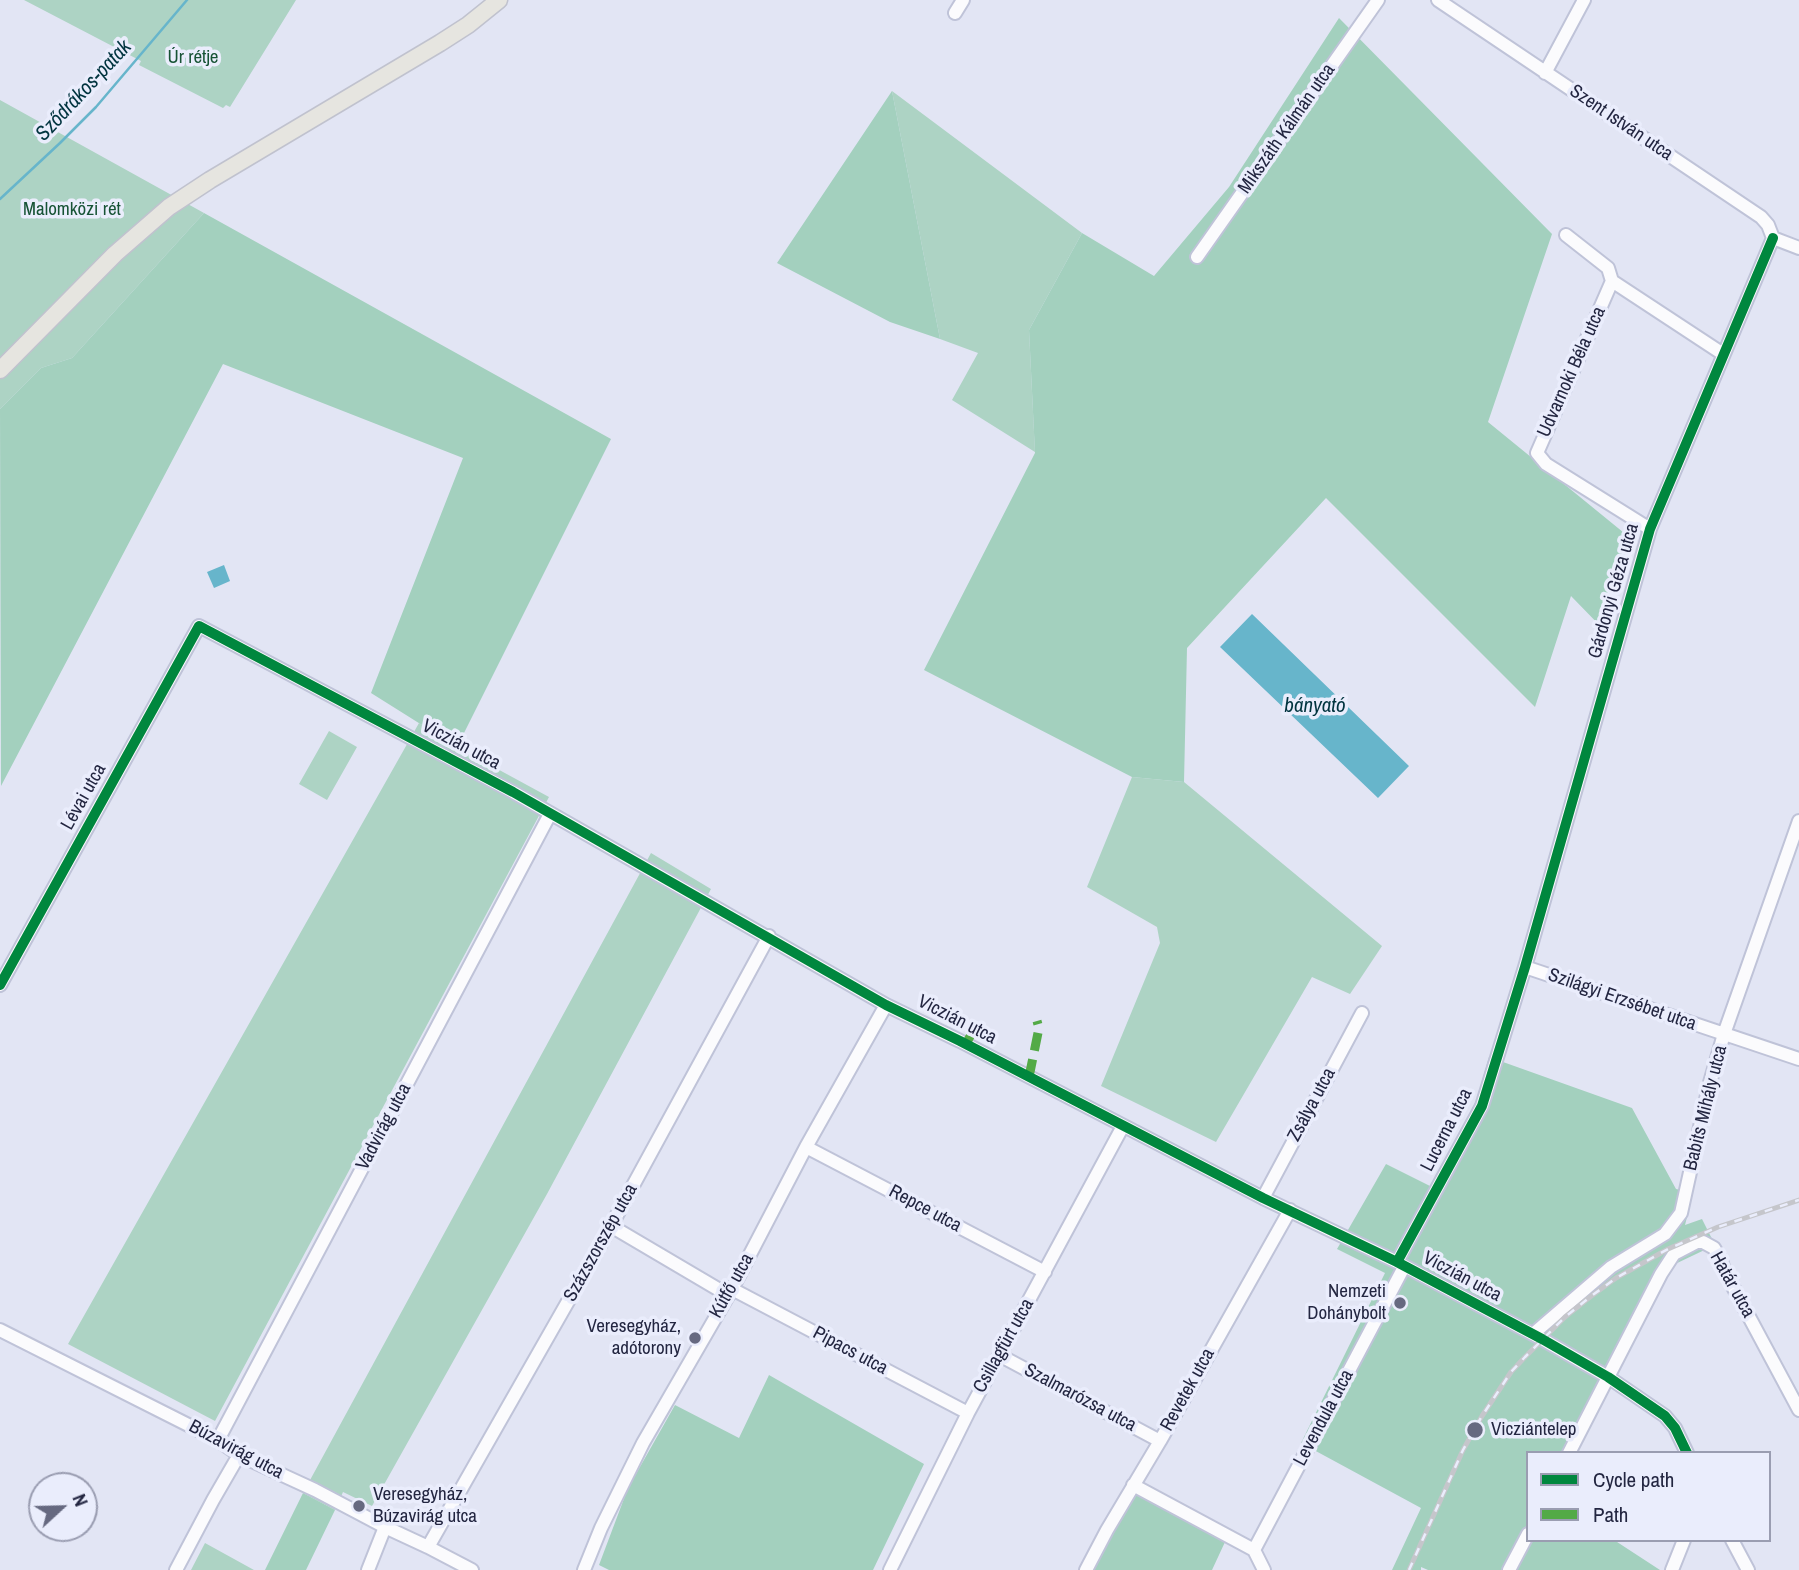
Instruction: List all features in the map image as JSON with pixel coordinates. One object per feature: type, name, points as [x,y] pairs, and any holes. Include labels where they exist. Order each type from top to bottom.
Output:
[{"type":"main road","points":[[0,370],[115,254],[169,207],[440,43],[499,0]]},
{"type":"street","points":[[955,13],[964,0]]},
{"type":"street","name":"Mikszáth Kálmán utca","points":[[1197,257],[1378,0]]},
{"type":"street","name":"Szent István utca","points":[[1438,0],[1761,217],[1768,225],[1773,238]]},
{"type":"street","points":[[1545,73],[1584,0]]},
{"type":"street","name":"Udvarnoki Béla utca","points":[[1566,235],[1608,268],[1612,281],[1723,354]]},
{"type":"street","points":[[1773,238],[1799,248]]},
{"type":"street","name":"Gárdonyi Géza utca","points":[[1525,967],[1650,529],[1773,238]]},
{"type":"street","name":"Udvarnoki Béla utca","points":[[1612,281],[1536,453],[1546,464],[1650,529]]},
{"type":"street","name":"Viczián utca","points":[[199,626],[501,786],[769,936],[886,1005],[1533,1334],[1608,1377],[1670,1421],[1686,1451]]},
{"type":"street","name":"Lévai utca","points":[[0,985],[199,626]]},
{"type":"street","name":"Vadvirág utca","points":[[218,1440],[550,814]]},
{"type":"street","name":"Babits Mihály utca","points":[[1533,1334],[1611,1266],[1665,1234],[1681,1213],[1709,1086],[1724,1034],[1799,821]]},
{"type":"street","name":"Százszorszép utca","points":[[428,1547],[611,1226],[769,936]]},
{"type":"street","name":"Szilágyi Erzsébet utca","points":[[1525,967],[1799,1059]]},
{"type":"street","name":"Lucerna utca","points":[[1400,1265],[1482,1106],[1525,967]]},
{"type":"street","name":"Kútfő utca","points":[[584,1570],[601,1528],[643,1443],[730,1292],[806,1147],[886,1005]]},
{"type":"street","name":"Zsálya utca","points":[[1263,1198],[1362,1013]]},
{"type":"street","name":"Csillagfürt utca","points":[[890,1570],[968,1413],[1123,1126]]},
{"type":"street","name":"Repce utca","points":[[806,1147],[1045,1272]]},
{"type":"street","name":"Revetek utca","points":[[1086,1570],[1290,1210]]},
{"type":"street","name":"Pipacs utca","points":[[611,1226],[730,1292],[968,1413]]},
{"type":"street","name":"Határ utca","points":[[1608,1377],[1674,1254],[1697,1242],[1703,1242],[1714,1248],[1721,1260],[1799,1410]]},
{"type":"street","name":"Levendula utca","points":[[1254,1550],[1400,1265]]},
{"type":"street","name":"Búzavirág utca","points":[[0,1330],[218,1440],[240,1455],[472,1570]]},
{"type":"street","name":"Szalmarózsa utca","points":[[999,1354],[1160,1441]]},
{"type":"street","points":[[1570,1451],[1608,1377]]},
{"type":"street","points":[[176,1570],[240,1455]]},
{"type":"street","points":[[1133,1485],[1254,1550],[1264,1570]]},
{"type":"street","points":[[368,1570],[385,1527]]},
{"type":"street","points":[[1509,1570],[1526,1538]]},
{"type":"street","points":[[1672,1570],[1683,1542]]},
{"type":"street","points":[[1733,1542],[1748,1570]]},
{"type":"green space","name":"Úr rétje","points":[[24,0],[296,0],[230,107],[226,105],[223,108],[139,65],[141,61]]},
{"type":"green space","points":[[1339,18],[1552,234],[1488,422],[1629,537],[1606,632],[1571,596],[1535,707],[1326,498],[1187,648],[1184,782],[1132,777],[924,670],[1035,453],[1029,330],[1082,233],[1154,276],[1229,187]]},
{"type":"green space","points":[[892,91],[1082,233],[1029,330],[1035,452],[952,400],[978,353],[940,339]]},
{"type":"green space","points":[[892,91],[940,339],[890,322],[777,263]]},
{"type":"green space","name":"Malomközi rét","points":[[0,100],[204,213],[72,358],[41,368],[0,409]]},
{"type":"green space","points":[[204,213],[611,439],[457,747],[371,693],[463,458],[223,364],[1,786],[0,409],[41,368],[72,358]]},
{"type":"green space","points":[[419,723],[549,797],[215,1421],[68,1344]]},
{"type":"green space","points":[[329,731],[357,747],[327,800],[299,784]]},
{"type":"green space","points":[[1132,777],[1184,782],[1382,946],[1350,994],[1312,977],[1216,1142],[1101,1086],[1160,943],[1157,927],[1087,887]]},
{"type":"green space","points":[[651,853],[711,889],[547,1194],[372,1506],[343,1492],[335,1510],[303,1493]]},
{"type":"green space","points":[[1489,1057],[1632,1108],[1676,1189],[1693,1193],[1685,1225],[1702,1219],[1715,1245],[1673,1265],[1575,1451],[1526,1451],[1526,1542],[1617,1542],[1660,1570],[1428,1570],[1421,1567],[1421,1570],[1392,1570],[1421,1508],[1301,1443],[1385,1273],[1337,1249],[1386,1164],[1432,1187],[1476,1101]]},
{"type":"green space","points":[[769,1375],[924,1464],[873,1570],[609,1570],[599,1565],[628,1488],[675,1405],[739,1438]]},
{"type":"green space","points":[[1136,1491],[1225,1542],[1212,1570],[1091,1570]]},
{"type":"green space","points":[[303,1493],[335,1510],[306,1570],[265,1570]]},
{"type":"green space","points":[[205,1543],[254,1570],[191,1570]]},
{"type":"water","points":[[224,565],[230,581],[214,588],[207,572]]},
{"type":"water","name":"bányató","points":[[1252,614],[1409,766],[1378,798],[1220,647]]},
{"type":"waterway","name":"Sződrákos-patak","points":[[0,199],[96,107],[187,0]]},
{"type":"railway","points":[[1409,1570],[1463,1450],[1482,1416],[1511,1372],[1565,1317],[1616,1278],[1668,1249],[1718,1227],[1799,1200]]},
{"type":"marked path","points":[[1029,1077],[1039,1028],[1037,1021]]},
{"type":"marked path","points":[[966,1044],[975,1027]]},
{"type":"cycle path","points":[[1397,1262],[1482,1106],[1525,967],[1650,529],[1773,238]]},
{"type":"cycle path","points":[[0,985],[199,626],[513,792],[886,1005],[1263,1198],[1397,1262],[1542,1339],[1608,1377],[1665,1416],[1675,1428],[1686,1451]]},
{"type":"place","name":"Nemzeti Dohánybolt","points":[[1400,1303]]},
{"type":"place","name":"Veresegyház, adótorony","points":[[695,1338]]},
{"type":"place","name":"Vicziántelep","points":[[1475,1430]]},
{"type":"place","name":"Veresegyház, Búzavirág utca","points":[[359,1506]]}]
